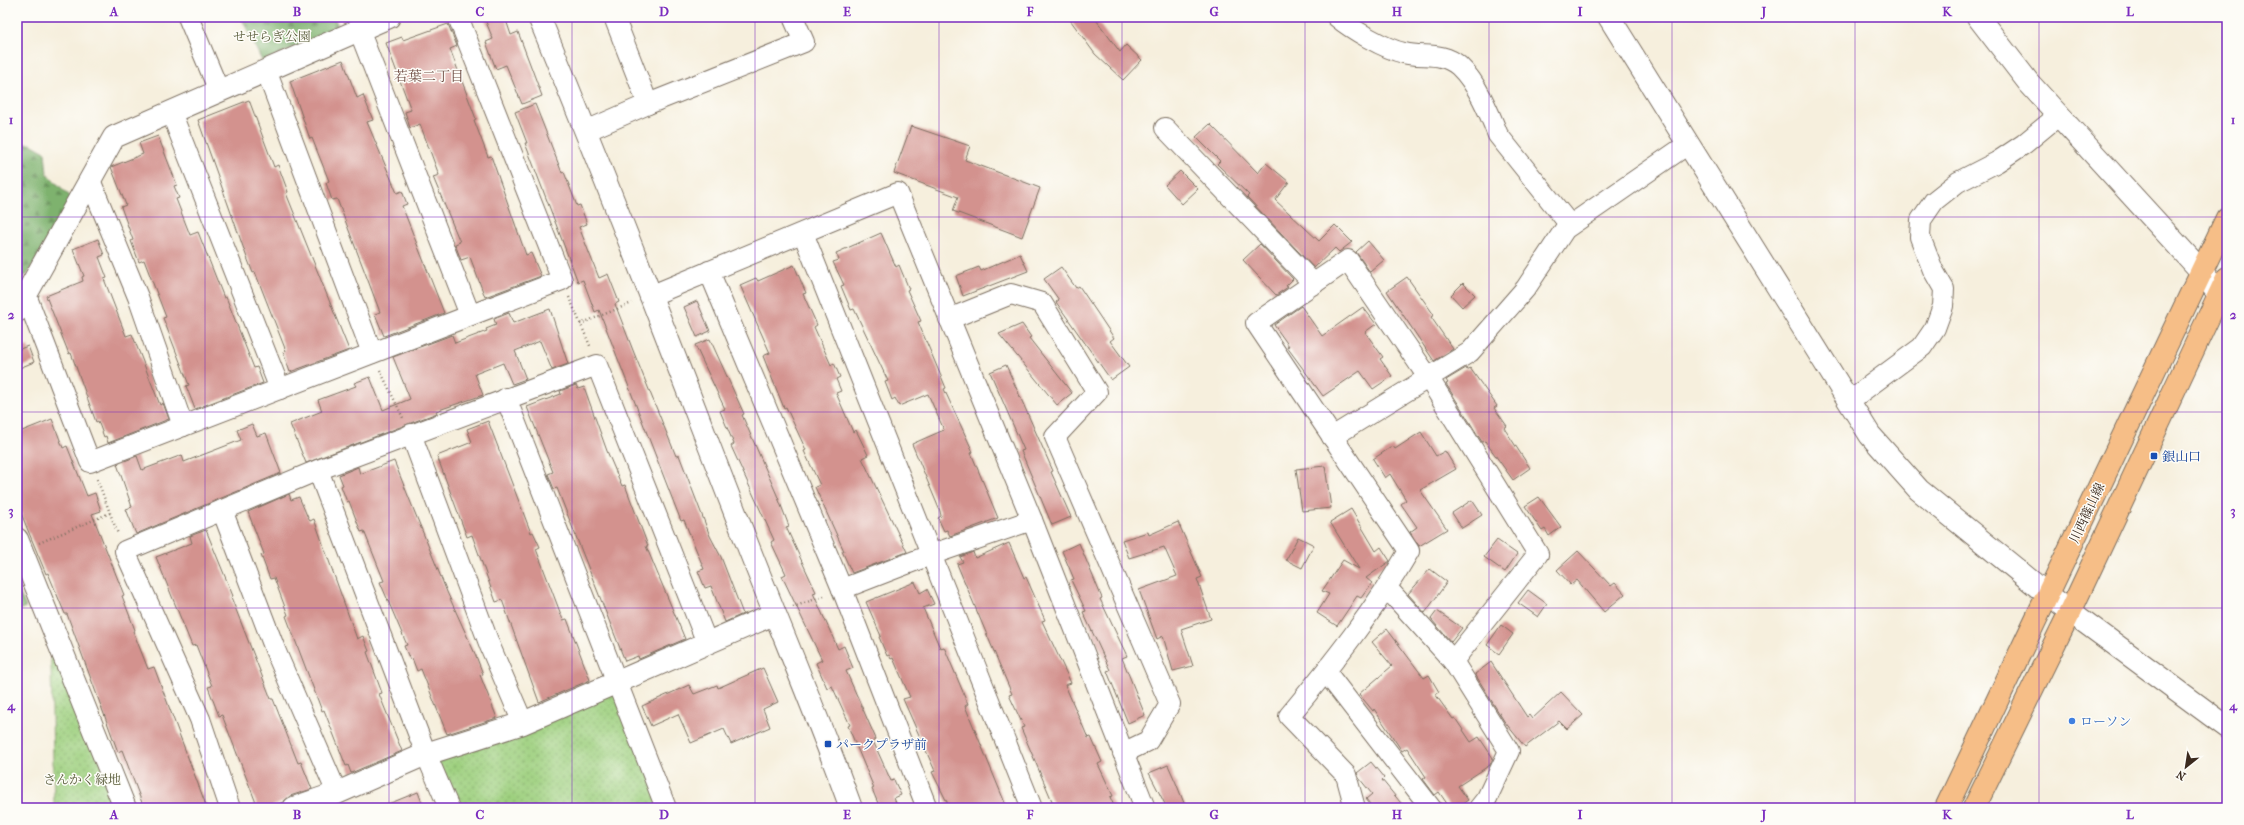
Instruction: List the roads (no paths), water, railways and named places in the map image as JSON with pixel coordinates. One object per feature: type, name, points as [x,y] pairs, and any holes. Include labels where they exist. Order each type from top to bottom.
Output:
[{"type":"main road","name":"川西篠山線","points":[[1946,808],[2227,218]]},
{"type":"main road","name":"川西篠山線","points":[[1974,808],[2224,292]]},
{"type":"street","points":[[188,17],[219,91]]},
{"type":"street","points":[[389,17],[114,137],[21,303],[90,462],[562,280],[458,17]]},
{"type":"street","points":[[538,17],[586,131],[774,614],[828,744],[851,808]]},
{"type":"street","points":[[614,17],[648,104]]},
{"type":"street","points":[[586,131],[648,104],[804,42],[793,17]]},
{"type":"street","points":[[1336,17],[1383,44],[1404,53],[1434,54],[1458,65],[1469,77],[1491,118],[1498,135],[1570,225]]},
{"type":"street","points":[[1609,17],[1870,435],[1919,490],[2048,595],[2071,610],[2227,727]]},
{"type":"street","points":[[1978,17],[2029,83],[2202,272],[2224,292]]},
{"type":"street","points":[[359,30],[470,316]]},
{"type":"street","points":[[266,70],[372,353]]},
{"type":"street","points":[[170,112],[280,389]]},
{"type":"street","points":[[1849,402],[1922,348],[1936,328],[1943,306],[1944,289],[1933,270],[1920,237],[1921,220],[1934,201],[1958,182],[1997,162],[2019,147],[2059,115]]},
{"type":"street","points":[[1165,128],[1314,284]]},
{"type":"street","points":[[1332,437],[1470,352],[1526,288],[1565,229],[1688,144]]},
{"type":"street","points":[[90,180],[138,297],[183,426]]},
{"type":"street","points":[[650,296],[898,193],[1032,520],[1145,808]]},
{"type":"street","points":[[803,233],[1032,808]]},
{"type":"street","points":[[1355,808],[1346,775],[1289,716],[1326,672],[1387,588],[1409,551],[1256,323],[1348,260],[1428,377],[1538,554],[1453,661]]},
{"type":"street","points":[[709,272],[842,589],[927,808]]},
{"type":"street","points":[[949,319],[1011,294],[1042,303],[1097,392],[1055,437],[1170,704],[1148,741],[1123,753]]},
{"type":"street","points":[[230,808],[200,719],[125,551],[318,470],[597,365],[707,643]]},
{"type":"street","points":[[506,398],[617,682],[660,806]]},
{"type":"street","points":[[411,434],[490,646],[523,723]]},
{"type":"street","points":[[318,470],[426,754],[449,808]]},
{"type":"street","points":[[222,510],[276,652],[337,794]]},
{"type":"street","points":[[842,589],[930,555],[1032,520]]},
{"type":"street","points":[[19,544],[125,808]]},
{"type":"street","points":[[1387,588],[1453,661],[1509,751],[1487,798],[1479,808]]},
{"type":"street","points":[[294,808],[337,794],[426,754],[523,723],[774,614]]},
{"type":"street","points":[[1326,672],[1431,808]]},
{"type":"place","name":"銀山口","points":[[2154,456]]},
{"type":"place","name":"ローソン","points":[[2072,721]]},
{"type":"place","name":"パークプラザ前","points":[[828,744]]},
{"type":"district","name":"若葉二丁目","points":[[429,76]]},
{"type":"park label","name":"せせらぎ公園","points":[[272,36]]},
{"type":"park label","name":"さんかく緑地","points":[[82,779]]}]
